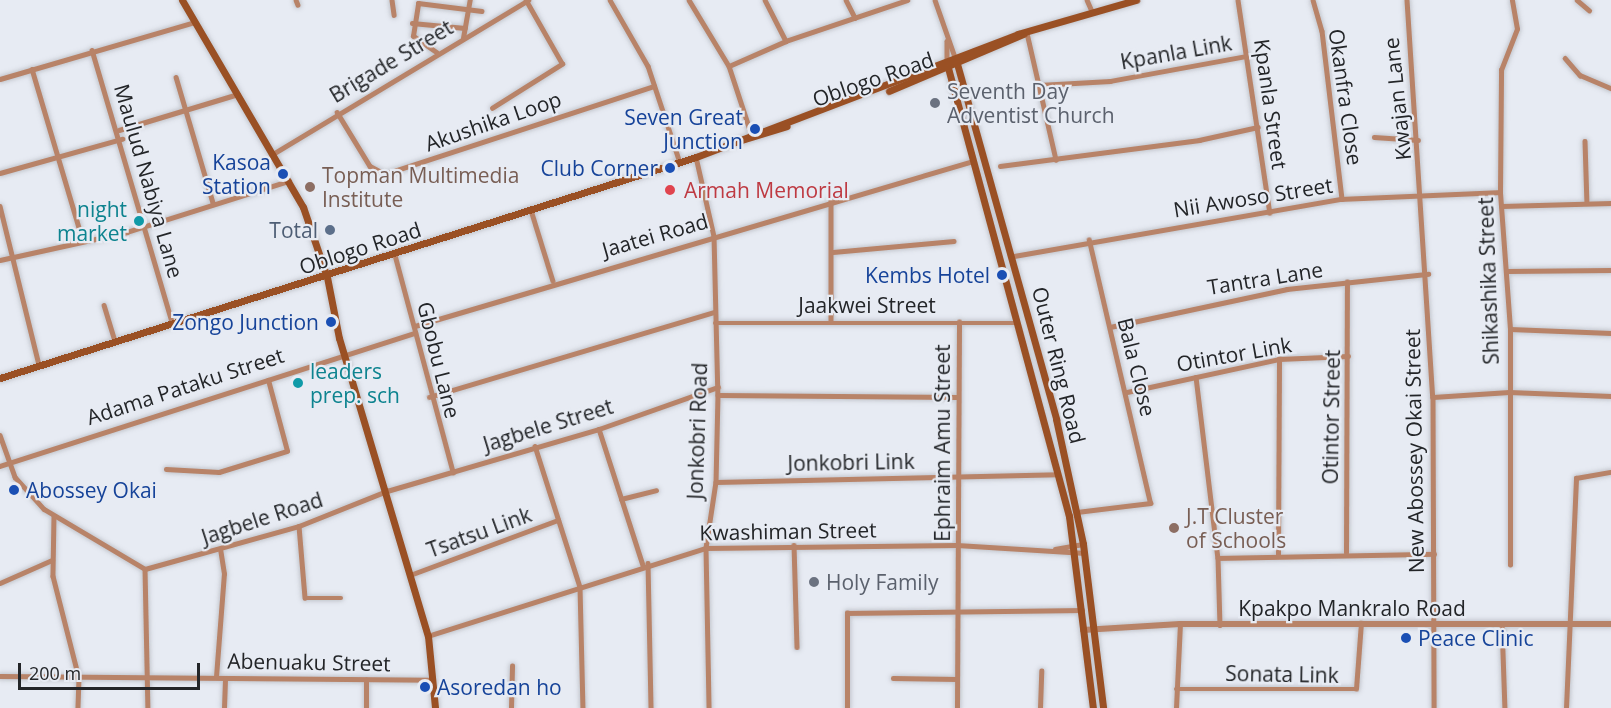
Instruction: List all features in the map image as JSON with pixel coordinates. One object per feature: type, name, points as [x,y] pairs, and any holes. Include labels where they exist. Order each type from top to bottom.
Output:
[{"type":"main road","points":[[182,0],[290,181],[327,277],[339,338],[347,351],[428,636],[435,708]]},
{"type":"main road","name":"Oblogo Road","points":[[0,378],[172,322],[327,277],[680,160],[696,157],[752,135],[947,67],[1025,34],[1092,11],[1136,0]]},
{"type":"main road","name":"Outer Ring Road","points":[[957,63],[1014,256],[1077,513],[1083,544],[1103,708]]},
{"type":"main road","name":"Outer Ring Road","points":[[947,67],[1020,323],[1058,474],[1075,553],[1093,708]]},
{"type":"street","points":[[392,0],[394,15]]},
{"type":"street","points":[[463,38],[470,0]]},
{"type":"street","points":[[610,0],[654,86],[680,160]]},
{"type":"street","points":[[690,0],[729,66],[752,135]]},
{"type":"street","points":[[765,0],[786,40]]},
{"type":"street","points":[[846,0],[855,18]]},
{"type":"street","points":[[729,66],[786,40],[907,0]]},
{"type":"street","name":"Outer Ring Road","points":[[934,0],[957,63]]},
{"type":"street","points":[[1087,0],[1092,11]]},
{"type":"street","name":"Kpanla Street","points":[[1238,0],[1270,213]]},
{"type":"street","name":"Okanfra Close","points":[[1313,0],[1322,31],[1342,199]]},
{"type":"street","name":"Kwajan Lane","points":[[1407,0],[1423,194]]},
{"type":"street","name":"Shikashika Street","points":[[1510,565],[1510,329],[1500,192],[1501,70],[1517,29],[1512,0]]},
{"type":"street","points":[[1577,0],[1590,10]]},
{"type":"street","points":[[436,53],[416,40],[412,23],[420,1],[482,11]]},
{"type":"street","points":[[492,108],[562,64],[527,1]]},
{"type":"street","name":"Brigade Street","points":[[273,154],[337,112],[527,1]]},
{"type":"street","points":[[0,79],[92,50],[195,22]]},
{"type":"street","points":[[412,23],[465,28]]},
{"type":"street","points":[[1025,34],[1056,160]]},
{"type":"street","name":"Outer Ring Road","points":[[947,38],[947,67]]},
{"type":"street","name":"Maulud Nabiya Lane","points":[[92,50],[122,139],[172,322]]},
{"type":"street","name":"Kpanla Link","points":[[1039,85],[1110,81],[1246,56]]},
{"type":"street","points":[[1565,58],[1580,75],[1611,88]]},
{"type":"street","points":[[32,69],[82,238]]},
{"type":"street","points":[[176,77],[213,203]]},
{"type":"street","name":"Akushika Loop","points":[[337,112],[370,166],[385,174],[654,86]]},
{"type":"street","points":[[119,130],[238,94]]},
{"type":"street","points":[[1000,166],[1056,160],[1258,127]]},
{"type":"street","points":[[1374,137],[1418,140]]},
{"type":"street","points":[[0,173],[122,139]]},
{"type":"street","points":[[1585,141],[1587,203]]},
{"type":"street","name":"Jonkobri Road","points":[[696,157],[714,236],[714,312],[718,387],[716,482],[706,548],[709,708]]},
{"type":"street","name":"Jaatei Road","points":[[415,326],[553,281],[714,236],[831,198],[974,161]]},
{"type":"street","points":[[0,260],[82,238],[146,225],[290,181]]},
{"type":"street","name":"Nii Awoso Street","points":[[1014,256],[1089,240],[1270,213],[1342,199],[1500,192]]},
{"type":"street","name":"New Abossey Okai Street","points":[[1423,194],[1433,397],[1434,554],[1431,623],[1434,708]]},
{"type":"street","points":[[831,198],[833,252],[831,320]]},
{"type":"street","points":[[1502,206],[1611,203]]},
{"type":"street","points":[[0,206],[39,365]]},
{"type":"street","points":[[531,210],[553,281]]},
{"type":"street","name":"Bala Close","points":[[1077,513],[1149,503],[1127,392],[1089,240]]},
{"type":"street","points":[[833,252],[953,241]]},
{"type":"street","name":"Gbobu Lane","points":[[395,255],[415,326],[429,397],[453,472]]},
{"type":"street","points":[[1507,270],[1611,270]]},
{"type":"street","name":"Tantra Lane","points":[[1110,327],[1220,301],[1347,282],[1428,274]]},
{"type":"street","name":"Otintor Street","points":[[1346,553],[1347,282]]},
{"type":"street","points":[[104,305],[115,340]]},
{"type":"street","points":[[429,397],[714,312]]},
{"type":"street","name":"Jaakwei Street","points":[[715,323],[831,320],[1020,323]]},
{"type":"street","name":"Ephraim Amu Street","points":[[957,708],[959,609],[955,477],[959,322]]},
{"type":"street","points":[[1510,329],[1611,333]]},
{"type":"street","name":"Adama Pataku Street","points":[[0,466],[268,380],[347,351],[416,333]]},
{"type":"street","name":"Otintor Link","points":[[1127,392],[1279,359],[1348,356]]},
{"type":"street","points":[[1278,555],[1279,359]]},
{"type":"street","points":[[1196,377],[1218,558],[1220,625]]},
{"type":"street","points":[[166,469],[219,472],[287,451],[268,380]]},
{"type":"street","name":"Jagbele Street","points":[[387,491],[534,446],[599,429],[718,387]]},
{"type":"street","points":[[1433,397],[1509,392],[1611,396]]},
{"type":"street","points":[[718,395],[958,397]]},
{"type":"street","points":[[599,429],[645,564],[651,708]]},
{"type":"street","points":[[0,435],[17,481],[54,516],[145,569],[148,708]]},
{"type":"street","points":[[534,446],[580,587],[583,708]]},
{"type":"street","points":[[1566,708],[1576,478],[1611,472]]},
{"type":"street","name":"Jonkobri Link","points":[[716,482],[1058,474]]},
{"type":"street","points":[[621,499],[656,490]]},
{"type":"street","name":"Jagbele Road","points":[[145,569],[220,550],[299,526],[387,491]]},
{"type":"street","points":[[54,516],[52,560],[79,678],[78,708]]},
{"type":"street","name":"Tsatsu Link","points":[[410,575],[558,520]]},
{"type":"street","points":[[299,526],[305,598],[341,598]]},
{"type":"street","name":"Kwashiman Street","points":[[1056,549],[1083,544]]},
{"type":"street","points":[[794,545],[796,647]]},
{"type":"street","name":"Kwashiman Street","points":[[428,636],[645,564],[706,548],[794,545],[957,545],[1056,549],[1084,553]]},
{"type":"street","points":[[216,677],[224,574],[220,550]]},
{"type":"street","points":[[1218,558],[1346,553],[1434,554]]},
{"type":"street","points":[[0,583],[52,560]]},
{"type":"street","points":[[847,708],[847,613],[959,609],[1082,610]]},
{"type":"street","name":"Sonata Link","points":[[1176,689],[1356,689],[1361,623]]},
{"type":"street","points":[[1176,708],[1180,624]]},
{"type":"street","name":"Kpakpo Mankralo Road","points":[[1083,630],[1180,624],[1611,624]]},
{"type":"street","points":[[1502,624],[1505,708]]},
{"type":"street","points":[[511,708],[512,666]]},
{"type":"street","points":[[1041,670],[1041,708]]},
{"type":"street","name":"Abenuaku Street","points":[[0,676],[432,680]]},
{"type":"street","points":[[893,678],[957,679]]},
{"type":"street","points":[[224,708],[225,679]]},
{"type":"street","points":[[366,680],[366,708]]},
{"type":"place","name":"Seventh Day Adventist Church","points":[[935,103]]},
{"type":"place","name":"Seven Great Junction","points":[[755,129]]},
{"type":"place","name":"Club Corner","points":[[670,168]]},
{"type":"place","name":"Kasoa Station","points":[[283,174]]},
{"type":"place","name":"Topman Multimedia Institute","points":[[310,187]]},
{"type":"place","name":"Armah Memorial","points":[[670,190]]},
{"type":"place","name":"night market","points":[[139,221]]},
{"type":"place","name":"Total","points":[[330,230]]},
{"type":"place","name":"Kembs Hotel","points":[[1002,275]]},
{"type":"place","name":"Zongo Junction","points":[[331,322]]},
{"type":"place","name":"leaders prep. sch","points":[[298,383]]},
{"type":"place","name":"Abossey Okai","points":[[14,490]]},
{"type":"place","name":"J.T Cluster of Schools","points":[[1174,528]]},
{"type":"place","name":"Holy Family","points":[[814,582]]},
{"type":"place","name":"Peace Clinic","points":[[1406,638]]},
{"type":"place","name":"Asoredan ho","points":[[425,687]]}]
